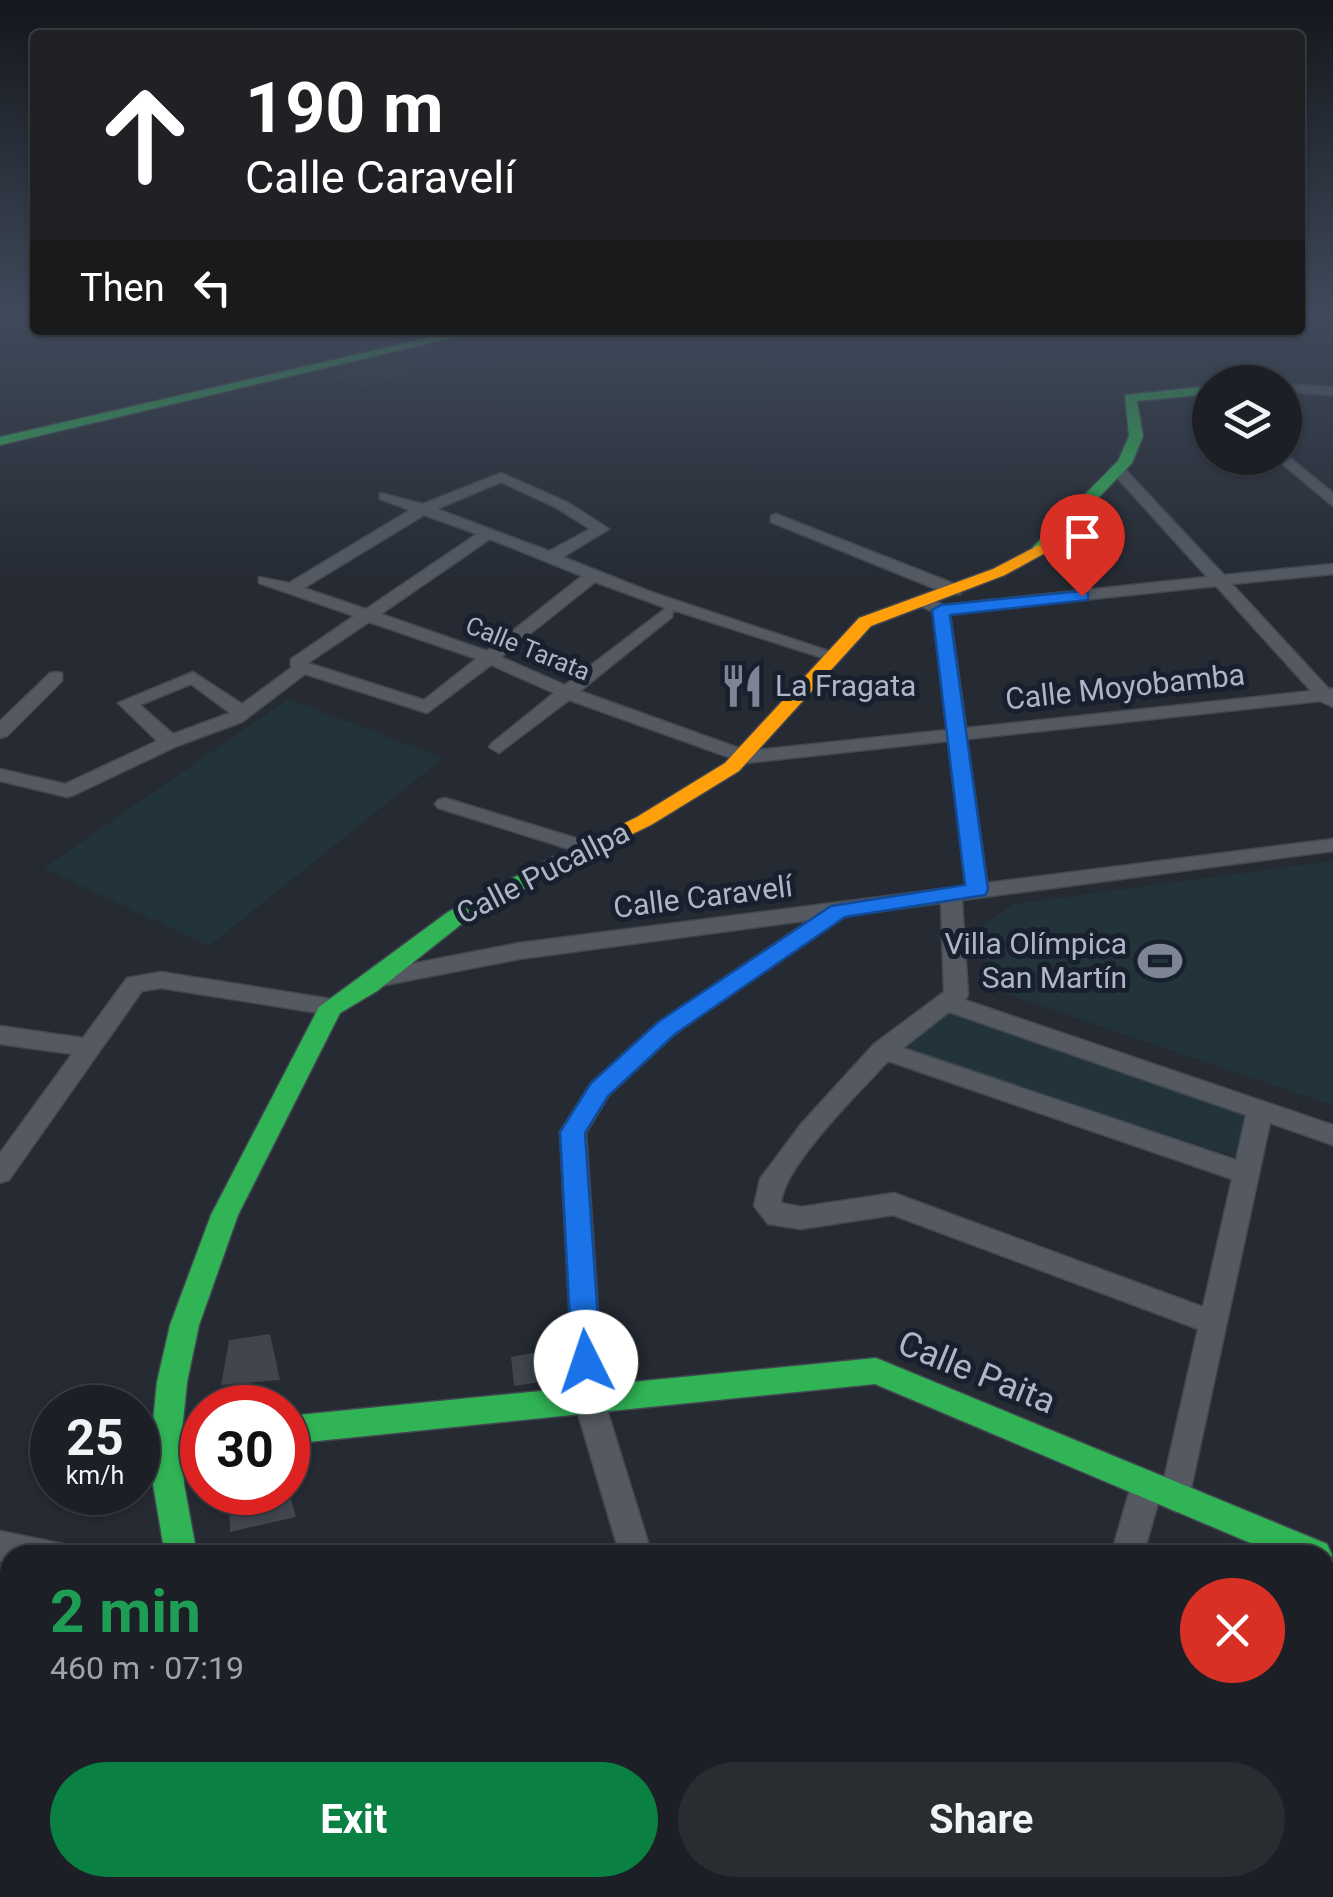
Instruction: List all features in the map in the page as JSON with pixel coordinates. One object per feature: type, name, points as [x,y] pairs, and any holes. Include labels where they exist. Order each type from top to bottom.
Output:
[{"type":"street","points":[[0,440],[150,406]]},
{"type":"street","points":[[1131,406],[1136,436],[1125,463],[1117,469],[1330,698]]},
{"type":"street","name":"Calle Pucallpa","points":[[331,1007],[350,1000],[424,939],[490,894],[683,800],[745,757],[865,622],[933,606],[954,590],[1034,554],[1117,469]]},
{"type":"street","points":[[1302,474],[1333,501]]},
{"type":"street","points":[[292,589],[423,510],[501,477],[562,505],[601,529],[549,558]]},
{"type":"street","points":[[385,496],[592,576],[832,655]]},
{"type":"street","points":[[776,519],[954,590]]},
{"type":"street","points":[[489,533],[297,663],[301,669],[424,708],[592,576]]},
{"type":"street","points":[[977,890],[958,735],[933,606],[1333,570]]},
{"type":"street","name":"Calle Tarata","points":[[265,580],[489,658],[745,757]]},
{"type":"street","points":[[499,747],[666,614]]},
{"type":"street","points":[[0,775],[66,791],[242,713],[301,669]]},
{"type":"street","points":[[170,742],[127,702],[193,677],[242,713]]},
{"type":"street","points":[[0,732],[56,678]]},
{"type":"street","name":"Calle Moyobamba","points":[[745,757],[1330,698]]},
{"type":"street","points":[[444,804],[585,848]]},
{"type":"street","name":"Calle Caravelí","points":[[380,978],[519,950],[1333,845]]},
{"type":"street","points":[[951,894],[956,994],[883,1050],[782,1164],[769,1186],[767,1206],[777,1216],[801,1218],[894,1204],[1214,1322]]},
{"type":"street","points":[[633,1545],[589,1400],[572,1132],[600,1089],[667,1028],[839,911]]},
{"type":"street","points":[[0,1173],[135,984],[161,980],[331,1007],[213,1236],[180,1335],[166,1442],[180,1545]]},
{"type":"street","points":[[948,1003],[1333,1135]]},
{"type":"street","points":[[0,1035],[90,1048]]},
{"type":"street","points":[[883,1050],[1246,1174]]},
{"type":"street","points":[[1132,1545],[1162,1491],[1214,1322],[1260,1110]]},
{"type":"street","name":"Calle Paita","points":[[310,1428],[876,1372],[1292,1545]]},
{"type":"street","points":[[166,1442],[180,1441]]},
{"type":"shaded area","points":[[288,699],[443,758],[209,946],[44,868]]},
{"type":"shaded area","name":"Villa Olímpica San Martín","points":[[1333,861],[1333,1105],[997,991],[976,930],[1014,904]]},
{"type":"shaded area","points":[[944,1014],[962,1014],[1235,1107],[1249,1116],[1240,1158],[896,1049]]},
{"type":"building","points":[[270,1334],[280,1380],[221,1385],[229,1340]]},
{"type":"building","points":[[549,1350],[547,1381],[514,1386],[511,1357]]},
{"type":"building","points":[[230,1515],[296,1517],[230,1532]]},
{"type":"traffic: fast","points":[[0,441],[153,406]]},
{"type":"traffic: fast","points":[[1039,550],[1125,463],[1136,436],[1131,406]]},
{"type":"traffic: fast","points":[[179,1545],[168,1484],[166,1441],[172,1382],[185,1325],[224,1215],[331,1007],[369,986],[456,917],[553,864]]},
{"type":"traffic: fast","points":[[310,1428],[876,1371],[1292,1545]]},
{"type":"traffic: slow","points":[[553,864],[644,821],[732,767],[865,622],[999,572],[1039,550]]},
{"type":"place","name":"La Fragata","points":[[742,686]]},
{"type":"place","name":"Villa Olímpica San Martín","points":[[1160,961]]},
{"type":"route","points":[[586,1362],[572,1132],[600,1089],[667,1028],[839,911],[977,890],[941,610],[1082,596]]}]
